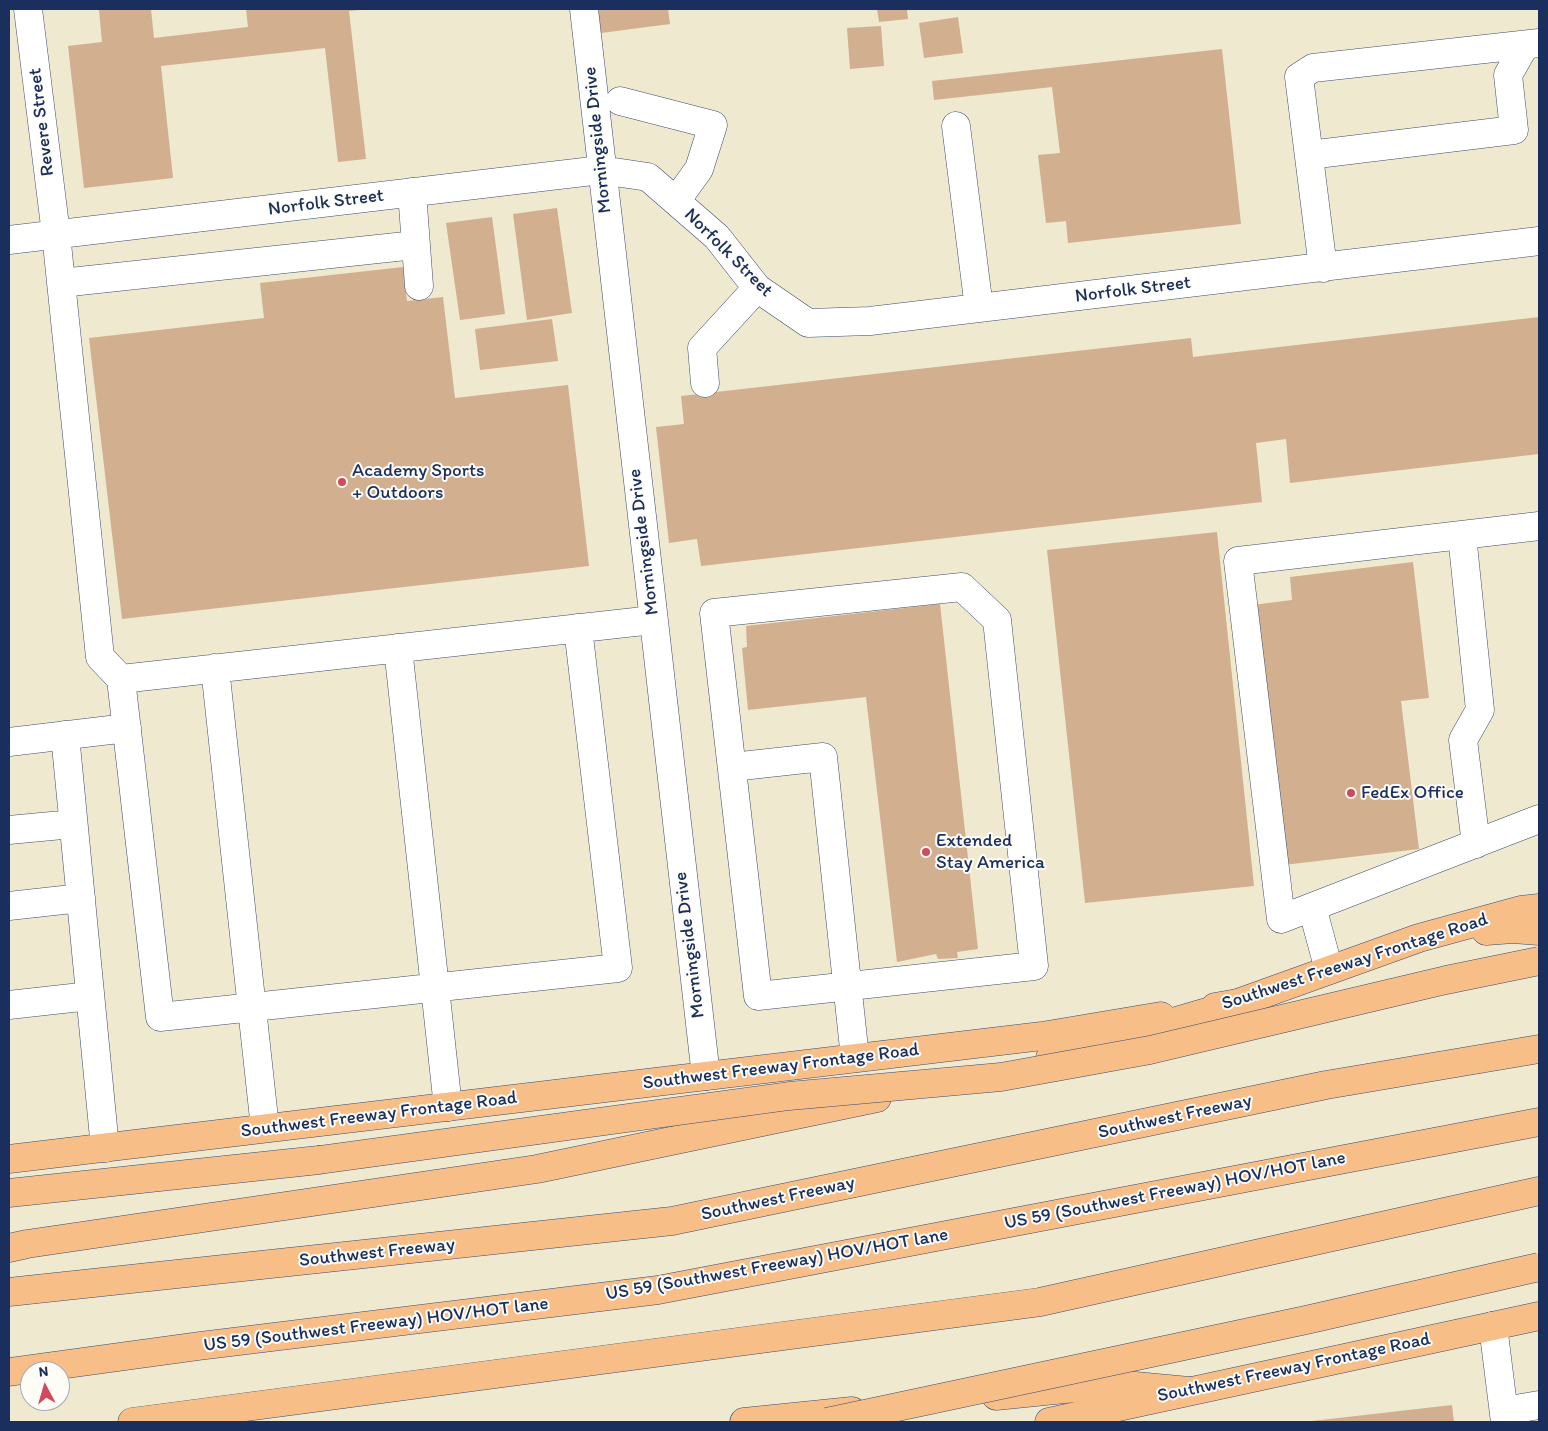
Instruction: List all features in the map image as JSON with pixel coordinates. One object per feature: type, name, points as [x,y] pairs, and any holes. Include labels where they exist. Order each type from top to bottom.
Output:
[{"type":"main road","name":"Southwest Freeway Frontage Road","points":[[9,1159],[1042,1036],[1238,1003],[1419,938],[1521,910],[1539,908]]},
{"type":"main road","points":[[1419,938],[1513,928],[1539,931]]},
{"type":"main road","points":[[9,1193],[319,1160],[789,1096],[1001,1077],[1150,1050],[1437,982],[1539,961]]},
{"type":"main road","points":[[9,1248],[537,1170],[1017,1068],[1238,1003]]},
{"type":"main road","name":"Southwest Freeway","points":[[9,1292],[672,1221],[1326,1086],[1539,1049]]},
{"type":"main road","name":"US 59 (Southwest Freeway) HOV/HOT lane","points":[[9,1372],[209,1345],[658,1290],[1539,1122]]},
{"type":"main road","points":[[132,1422],[1040,1302],[1539,1191]]},
{"type":"main road","points":[[827,1422],[1306,1320],[1539,1267]]},
{"type":"main road","name":"Southwest Freeway Frontage Road","points":[[1049,1422],[1539,1316]]},
{"type":"main road","points":[[744,1422],[1114,1384],[1189,1391]]},
{"type":"street","name":"Revere Street","points":[[28,9],[56,234],[100,656],[121,679]]},
{"type":"street","name":"Morningside Drive","points":[[584,9],[706,1076]]},
{"type":"street","points":[[1323,268],[1299,77],[1313,68],[1532,44]]},
{"type":"street","points":[[1309,155],[1514,130],[1508,75],[1532,44]]},
{"type":"street","points":[[620,101],[713,125],[699,169],[676,201]]},
{"type":"street","points":[[956,126],[979,308]]},
{"type":"street","name":"Norfolk Street","points":[[9,240],[601,170],[648,177],[717,237],[757,288],[808,323],[870,321],[1539,241]]},
{"type":"street","points":[[412,192],[418,286]]},
{"type":"street","points":[[61,283],[415,245]]},
{"type":"street","points":[[705,384],[702,348],[757,288]]},
{"type":"street","points":[[1539,526],[1238,561],[1281,919],[1539,819]]},
{"type":"street","points":[[1462,535],[1480,710],[1462,740],[1476,844]]},
{"type":"street","points":[[962,587],[997,620],[1034,966],[848,987],[758,996],[714,613],[962,587]]},
{"type":"street","points":[[578,628],[618,968],[160,1017],[121,679],[215,668],[578,628],[653,620]]},
{"type":"street","points":[[398,648],[448,1106]]},
{"type":"street","points":[[215,668],[265,1128]]},
{"type":"street","points":[[9,742],[127,728]]},
{"type":"street","points":[[65,735],[105,1148]]},
{"type":"street","points":[[732,767],[823,757],[855,1058]]},
{"type":"street","points":[[9,830],[73,824]]},
{"type":"street","points":[[9,906],[81,898]]},
{"type":"street","points":[[1312,906],[1329,970]]},
{"type":"street","points":[[9,1005],[90,996]]},
{"type":"street","points":[[1493,1326],[1504,1417],[1539,1405]]},
{"type":"building","points":[[151,9],[154,38],[248,27],[246,9],[361,9],[349,11],[366,159],[338,162],[325,48],[161,66],[173,178],[84,188],[68,46],[102,42],[99,10]]},
{"type":"building","points":[[598,9],[668,9],[670,24],[601,33]]},
{"type":"building","points":[[877,9],[907,9],[908,19],[879,22]]},
{"type":"building","points":[[958,17],[963,53],[924,58],[919,23]]},
{"type":"building","points":[[881,26],[884,66],[850,69],[847,28]]},
{"type":"building","points":[[1222,49],[1241,224],[1068,243],[1066,221],[1046,223],[1038,155],[1060,153],[1052,87],[934,100],[932,81]]},
{"type":"building","points":[[557,208],[572,313],[527,320],[513,214]]},
{"type":"building","points":[[492,217],[505,314],[460,320],[446,223]]},
{"type":"building","name":"Academy Sports + Outdoors","points":[[403,267],[407,301],[443,297],[455,398],[568,385],[589,566],[122,619],[89,338],[264,318],[260,283]]},
{"type":"building","points":[[1539,317],[1539,454],[1290,483],[1286,439],[1256,443],[1262,502],[701,566],[697,539],[669,543],[656,427],[684,424],[681,396],[1191,338],[1193,357]]},
{"type":"building","points":[[552,319],[558,361],[480,370],[475,329]]},
{"type":"building","points":[[1217,532],[1254,886],[1085,903],[1047,550]]},
{"type":"building","points":[[1413,562],[1429,698],[1401,701],[1419,849],[1284,865],[1253,605],[1292,600],[1290,577]]},
{"type":"building","name":"Extended Stay America","points":[[940,604],[978,949],[957,952],[958,958],[938,959],[936,954],[897,962],[866,697],[748,710],[742,648],[747,647],[746,626]]},
{"type":"building","points":[[1452,1405],[1454,1422],[1312,1422],[1312,1421]]},
{"type":"place","name":"Academy Sports + Outdoors","points":[[342,482]]},
{"type":"place","name":"FedEx Office","points":[[1351,793]]},
{"type":"place","name":"Extended Stay America","points":[[926,852]]}]
